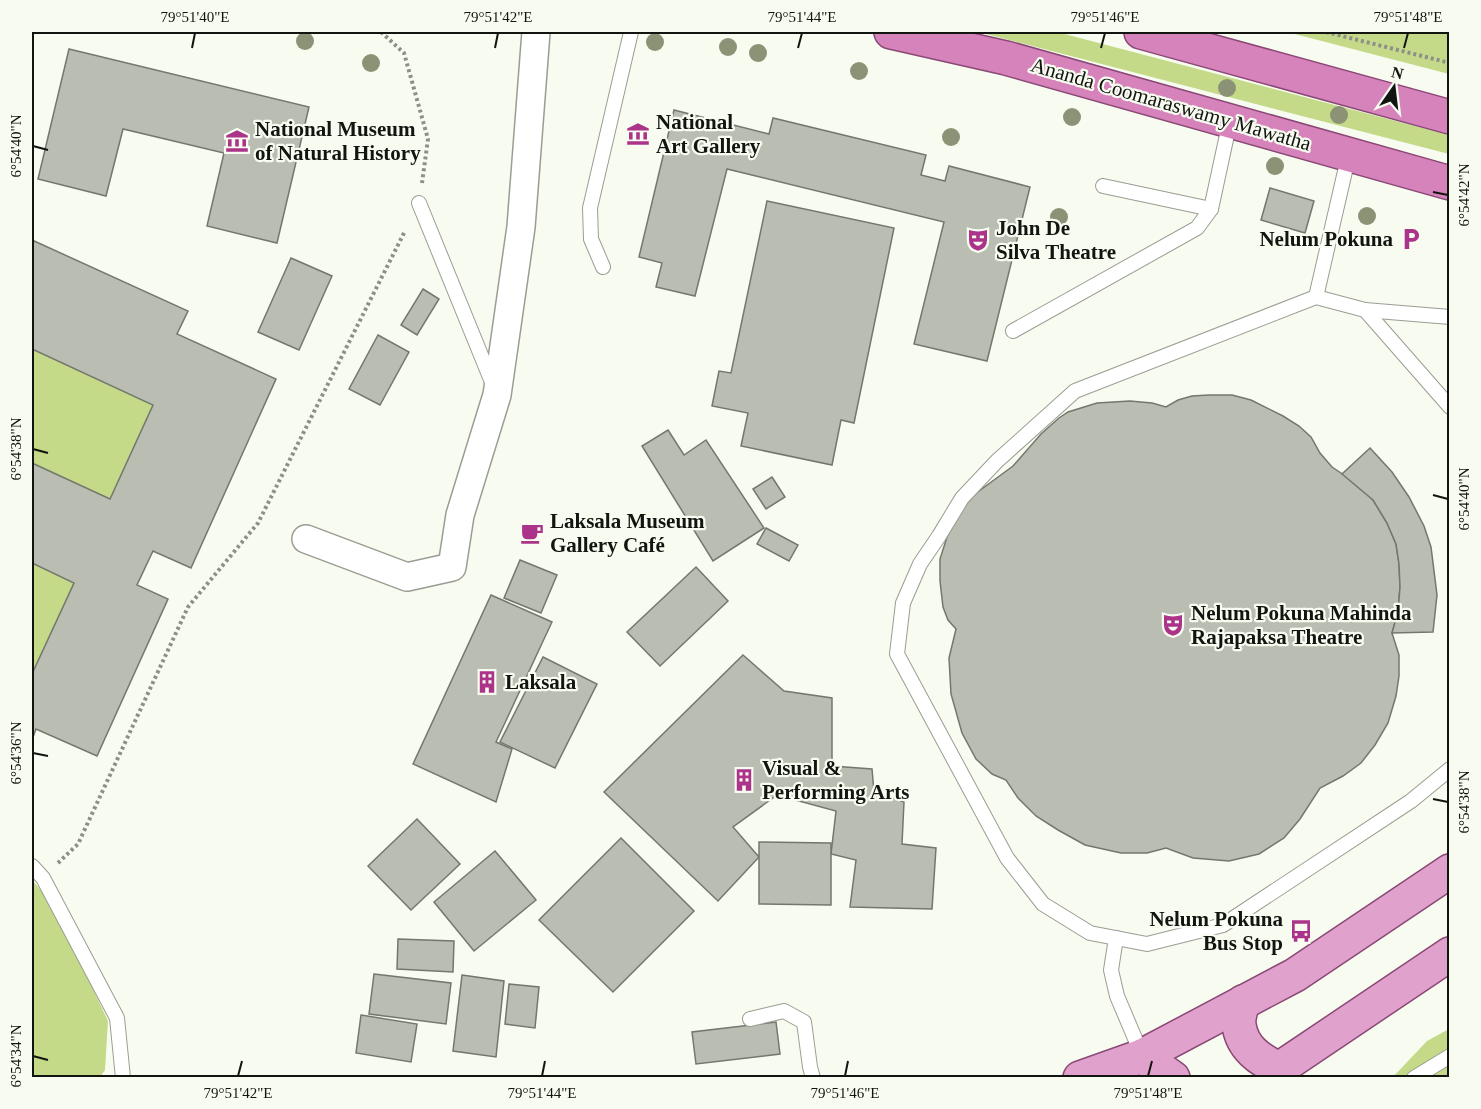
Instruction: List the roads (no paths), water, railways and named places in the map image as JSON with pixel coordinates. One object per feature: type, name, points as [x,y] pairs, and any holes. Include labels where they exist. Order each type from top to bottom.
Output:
[{"type":"highway","name":"Ananda Coomaraswamy Mawatha","points":[[891,32],[1006,58],[1449,183]]},
{"type":"highway","points":[[1141,32],[1449,117]]},
{"type":"main road","points":[[1080,1077],[1142,1056],[1295,975],[1449,871]]},
{"type":"main road","points":[[1243,1002],[1239,1024],[1246,1045],[1277,1073],[1449,954]]},
{"type":"main road","points":[[1142,1056],[1173,1077]]},
{"type":"street","points":[[306,539],[407,577],[452,567],[460,515],[497,395],[521,227],[536,32]]},
{"type":"lane","points":[[603,267],[591,239],[590,208],[631,32]]},
{"type":"lane","points":[[1013,331],[1197,228],[1211,209],[1230,121]]},
{"type":"lane","points":[[1316,297],[1349,154]]},
{"type":"lane","points":[[1103,186],[1211,209]]},
{"type":"lane","points":[[419,203],[497,395]]},
{"type":"lane","points":[[1449,317],[1365,310],[1316,297],[1075,391],[997,461],[962,498],[920,564],[903,603],[897,654],[1007,858],[1043,904],[1090,933],[1147,944],[1223,925],[1411,801],[1449,769]]},
{"type":"lane","points":[[1365,310],[1449,407]]},
{"type":"lane","points":[[32,866],[43,878],[117,1018],[123,1077]]},
{"type":"lane","points":[[1116,938],[1111,970],[1117,996],[1142,1056]]},
{"type":"lane","points":[[750,1019],[784,1011],[804,1022],[813,1077]]},
{"type":"lane","points":[[1414,1077],[1449,1056]]},
{"type":"place","name":"National Art Gallery","points":[[638,134]]},
{"type":"place","name":"National Museum of Natural History","points":[[237,141]]},
{"type":"place","name":"Nelum Pokuna","points":[[1411,239]]},
{"type":"place","name":"John De Silva Theatre","points":[[978,240]]},
{"type":"place","name":"Laksala Museum Gallery Café","points":[[532,533]]},
{"type":"place","name":"Nelum Pokuna Mahinda Rajapaksa Theatre","points":[[1173,625]]},
{"type":"place","name":"Laksala","points":[[487,682]]},
{"type":"place","name":"Visual & Performing Arts","points":[[744,780]]},
{"type":"place","name":"Nelum Pokuna Bus Stop","points":[[1301,931]]}]
